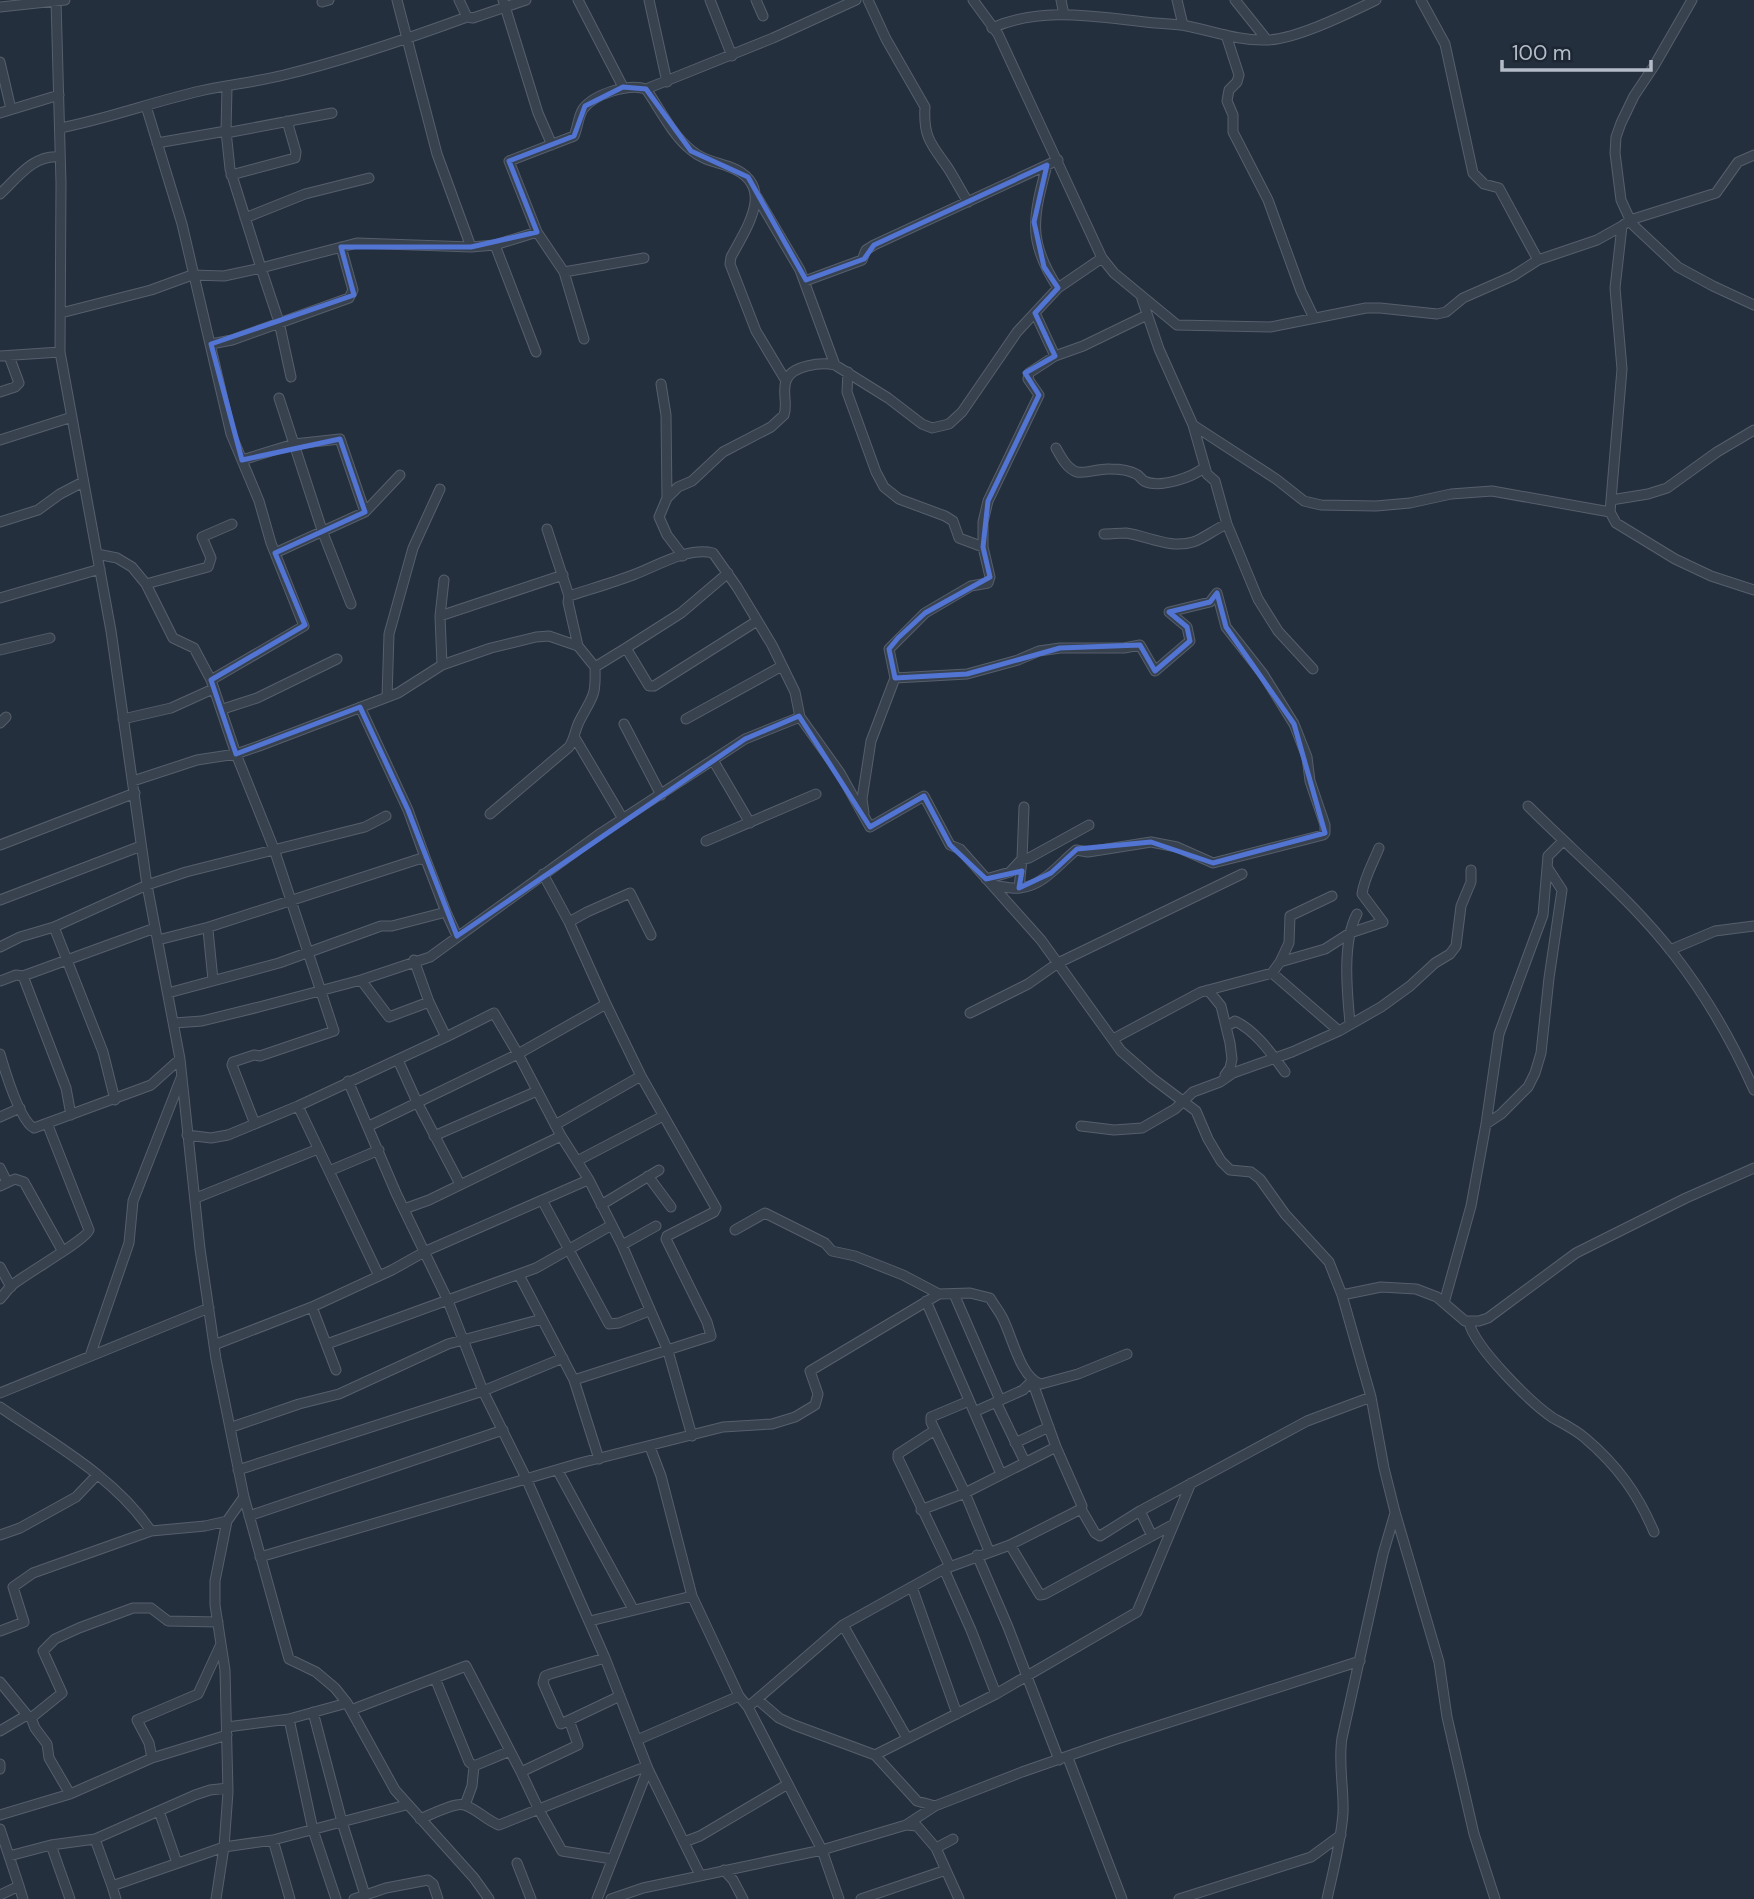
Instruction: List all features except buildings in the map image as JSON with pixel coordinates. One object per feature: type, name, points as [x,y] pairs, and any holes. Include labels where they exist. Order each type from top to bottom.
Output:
[{"type":"street","points":[[397,0],[437,154],[471,247]]},
{"type":"street","points":[[458,0],[467,17]]},
{"type":"street","points":[[60,128],[202,91],[285,75],[408,39],[467,17],[473,18],[504,3],[526,0]]},
{"type":"street","points":[[578,0],[622,87]]},
{"type":"street","points":[[649,0],[667,82]]},
{"type":"street","points":[[710,0],[732,56]]},
{"type":"street","points":[[756,0],[764,16]]},
{"type":"street","points":[[584,339],[564,272],[537,232],[509,161],[574,136],[585,106],[622,87],[646,89],[667,82],[856,0]]},
{"type":"street","points":[[868,0],[925,107],[924,119],[932,148],[968,202]]},
{"type":"street","points":[[972,0],[998,34],[1102,258],[1114,273],[1177,325],[1270,327],[1380,308],[1437,314],[1446,312],[1462,298],[1513,276],[1538,260],[1597,240],[1626,223],[1716,193],[1738,162],[1754,155]]},
{"type":"street","points":[[1061,0],[1064,15]]},
{"type":"street","points":[[1177,0],[1183,25]]},
{"type":"street","points":[[1235,0],[1266,40]]},
{"type":"street","points":[[992,28],[1010,20],[1064,15],[1102,16],[1183,25],[1226,35],[1266,40],[1294,35],[1376,0]]},
{"type":"street","points":[[1421,0],[1445,44],[1473,173],[1484,184],[1499,188],[1538,260]]},
{"type":"street","points":[[1692,0],[1634,96],[1616,136],[1618,183],[1626,223],[1615,288],[1622,369],[1611,512],[1616,523],[1675,559],[1711,576],[1754,590]]},
{"type":"street","points":[[0,7],[59,1],[60,352],[120,685],[147,885],[180,1059],[214,1345],[244,1497],[289,1659],[316,1672],[335,1688],[349,1706],[395,1790],[474,1878],[489,1899]]},
{"type":"street","points":[[504,3],[517,51],[552,145]]},
{"type":"street","points":[[1226,35],[1238,75],[1237,82],[1229,90],[1227,101],[1233,115],[1233,132],[1268,200],[1297,281],[1314,318]]},
{"type":"street","points":[[0,62],[11,108]]},
{"type":"street","points":[[227,88],[226,132],[231,175],[279,322],[291,377]]},
{"type":"street","points":[[646,89],[675,133],[691,150],[705,159],[740,171],[748,177],[805,281],[835,365]]},
{"type":"street","points":[[0,113],[59,95]]},
{"type":"street","points":[[123,719],[171,708],[304,626],[275,553],[259,501],[231,434],[181,224],[146,106]]},
{"type":"street","points":[[157,143],[332,113]]},
{"type":"street","points":[[231,175],[295,158],[296,152],[287,121]]},
{"type":"street","points":[[0,194],[32,163],[44,157],[60,157]]},
{"type":"street","points":[[805,281],[862,260],[866,250],[1058,160]]},
{"type":"street","points":[[1047,166],[1034,222],[1035,237],[1044,267],[1058,288]]},
{"type":"street","points":[[244,218],[304,194],[369,178]]},
{"type":"street","points":[[757,197],[730,264],[756,331],[786,381]]},
{"type":"street","points":[[1626,223],[1678,267],[1754,304]]},
{"type":"street","points":[[61,313],[151,290],[192,275],[224,276],[357,243],[471,247],[495,245],[537,232]]},
{"type":"street","points":[[495,245],[536,352]]},
{"type":"street","points":[[211,344],[232,340],[310,313],[352,295],[341,247]]},
{"type":"street","points":[[564,272],[644,258]]},
{"type":"street","points":[[683,556],[667,535],[659,517],[667,498],[723,452],[771,427],[784,415],[786,381],[791,374],[809,366],[826,363],[835,365],[888,398],[922,424],[932,428],[949,424],[962,412],[1017,332],[1058,288],[1102,258]]},
{"type":"street","points":[[1141,297],[1159,349],[1193,425],[1205,467],[1214,481],[1227,524],[1258,599],[1278,631],[1313,670]]},
{"type":"street","points":[[1035,313],[1055,356]]},
{"type":"street","points":[[865,820],[862,799],[871,741],[895,678],[889,649],[925,613],[971,586],[988,583],[990,577],[983,547],[983,522],[988,501],[1039,395],[1028,379],[1029,373],[1055,356],[1083,346],[1147,315]]},
{"type":"street","points":[[0,392],[19,383],[5,356],[60,352]]},
{"type":"street","points":[[848,372],[847,392],[884,487],[899,499],[945,516],[953,521],[959,538],[983,547]]},
{"type":"street","points":[[661,384],[666,415],[667,498]]},
{"type":"street","points":[[279,398],[323,533],[351,604]]},
{"type":"street","points":[[0,440],[72,417]]},
{"type":"street","points":[[1193,425],[1304,501],[1321,505],[1376,506],[1410,503],[1451,494],[1492,491],[1611,512]]},
{"type":"street","points":[[1611,500],[1667,488],[1727,445],[1754,430]]},
{"type":"street","points":[[242,460],[294,444],[340,439],[366,512]]},
{"type":"street","points":[[1056,448],[1066,465],[1074,470],[1122,470],[1154,483],[1184,479],[1205,467]]},
{"type":"street","points":[[275,553],[366,512],[400,475]]},
{"type":"street","points":[[0,522],[38,510],[83,482]]},
{"type":"street","points":[[387,697],[389,634],[414,548],[440,489]]},
{"type":"street","points":[[146,584],[208,567],[211,558],[202,537],[232,524]]},
{"type":"street","points":[[1104,534],[1126,533],[1155,541],[1184,544],[1201,539],[1227,524]]},
{"type":"street","points":[[489,814],[560,756],[575,738],[578,723],[596,690],[595,667],[578,646],[569,596],[547,529]]},
{"type":"street","points":[[569,596],[633,576],[683,556],[713,553],[728,573],[782,666],[795,692],[800,717],[840,773],[870,827],[924,796],[950,845],[960,849],[1041,940],[1121,1051],[1196,1111],[1221,1161],[1230,1170],[1251,1172],[1260,1179],[1285,1214],[1329,1262],[1342,1295],[1371,1397],[1395,1512],[1439,1662],[1447,1717],[1474,1834],[1495,1899]]},
{"type":"street","points":[[97,554],[117,558],[132,567],[146,584],[173,638],[194,648],[223,709],[236,754],[274,849],[334,1031],[260,1056],[254,1055],[233,1062],[255,1124]]},
{"type":"street","points":[[0,598],[100,569]]},
{"type":"street","points":[[595,667],[681,613],[728,573]]},
{"type":"street","points":[[440,616],[563,575]]},
{"type":"street","points":[[442,665],[440,616],[444,580]]},
{"type":"street","points":[[895,678],[967,674],[1018,660],[1039,651],[1060,648],[1125,648],[1139,645],[1155,671],[1190,640],[1186,627],[1169,612],[1210,602],[1217,593],[1226,627],[1263,674],[1294,724],[1307,757],[1310,781],[1325,825],[1323,835],[1213,863],[1177,847],[1151,842],[1088,852],[1076,850],[1033,885],[1019,888],[989,882]]},
{"type":"street","points":[[626,648],[649,686],[654,686],[757,621]]},
{"type":"street","points":[[133,781],[197,760],[236,754],[387,697],[442,665],[491,648],[544,636],[578,646]]},
{"type":"street","points":[[0,650],[50,638]]},
{"type":"street","points":[[223,709],[257,698],[337,659]]},
{"type":"street","points":[[686,719],[782,666]]},
{"type":"street","points":[[360,707],[408,810],[457,936]]},
{"type":"street","points":[[174,1023],[202,1021],[319,991],[429,957],[543,874],[745,739],[800,717]]},
{"type":"street","points":[[624,724],[661,794]]},
{"type":"street","points":[[575,738],[623,819]]},
{"type":"street","points":[[713,760],[750,823]]},
{"type":"street","points":[[0,845],[135,793]]},
{"type":"street","points":[[706,841],[816,794]]},
{"type":"street","points":[[1528,806],[1639,915],[1670,950],[1716,1018],[1754,1090]]},
{"type":"street","points":[[1019,888],[1023,859],[1024,807]]},
{"type":"street","points":[[0,947],[20,937],[54,927],[147,885],[186,872],[365,827],[386,816]]},
{"type":"street","points":[[989,882],[1010,872],[1023,859],[1089,825]]},
{"type":"street","points":[[1444,1303],[1471,1206],[1499,1034],[1543,915],[1548,856],[1563,841]]},
{"type":"street","points":[[0,900],[141,846]]},
{"type":"street","points":[[1280,962],[1325,949],[1350,933],[1383,922],[1362,894],[1363,882],[1379,848]]},
{"type":"street","points":[[158,940],[209,927],[419,859],[426,860]]},
{"type":"street","points":[[1486,1124],[1501,1114],[1528,1087],[1541,1053],[1562,890],[1547,866]]},
{"type":"street","points":[[1081,1126],[1114,1130],[1142,1128],[1175,1110],[1193,1091],[1339,1031],[1381,1007],[1450,954],[1456,946],[1461,906],[1471,882],[1471,870]]},
{"type":"street","points":[[543,874],[569,922],[641,1076],[677,1135],[716,1208],[714,1212],[667,1236],[666,1239],[707,1322],[711,1336],[574,1380]]},
{"type":"street","points":[[970,1013],[1028,984],[1058,963],[1242,874]]},
{"type":"street","points":[[569,922],[630,893],[651,935]]},
{"type":"street","points":[[1113,1039],[1208,990],[1272,972],[1289,943],[1290,916],[1332,896]]},
{"type":"street","points":[[168,993],[279,963],[381,926],[392,926],[446,912]]},
{"type":"street","points":[[1350,1023],[1346,947],[1357,914]]},
{"type":"street","points":[[1670,950],[1715,931],[1754,926]]},
{"type":"street","points":[[54,927],[103,1052],[115,1100]]},
{"type":"street","points":[[209,927],[213,980]]},
{"type":"street","points":[[0,981],[16,975],[23,976],[155,928]]},
{"type":"street","points":[[414,960],[429,1002],[446,1037]]},
{"type":"street","points":[[1272,972],[1339,1031]]},
{"type":"street","points":[[23,976],[66,1088],[71,1115]]},
{"type":"street","points":[[361,979],[389,1017],[429,1002]]},
{"type":"street","points":[[1208,990],[1221,1006],[1232,1059],[1224,1079]]},
{"type":"street","points":[[369,1126],[519,1054],[606,1004]]},
{"type":"street","points":[[187,1135],[219,1138],[255,1124],[398,1060],[494,1013],[622,1245],[668,1351],[691,1436]]},
{"type":"street","points":[[1225,1023],[1231,1024],[1235,1021],[1243,1025],[1262,1042],[1285,1072]]},
{"type":"street","points":[[0,1054],[20,1108],[31,1127],[115,1100],[151,1085],[180,1059]]},
{"type":"street","points":[[398,1060],[460,1184]]},
{"type":"street","points":[[90,1356],[129,1243],[133,1202],[181,1076]]},
{"type":"street","points":[[555,1125],[641,1076]]},
{"type":"street","points":[[348,1081],[448,1301],[483,1391],[526,1478],[590,1621],[648,1768],[700,1875]]},
{"type":"street","points":[[435,1136],[537,1091]]},
{"type":"street","points":[[298,1106],[379,1276]]},
{"type":"street","points":[[0,1116],[20,1108]]},
{"type":"street","points":[[577,1161],[663,1116]]},
{"type":"street","points":[[0,1300],[11,1287],[62,1250],[87,1236],[89,1230],[47,1123]]},
{"type":"street","points":[[404,1209],[561,1136]]},
{"type":"street","points":[[196,1198],[318,1149]]},
{"type":"street","points":[[328,1171],[379,1150]]},
{"type":"street","points":[[0,1168],[4,1184],[15,1179],[24,1182],[62,1250]]},
{"type":"street","points":[[1469,1322],[1488,1318],[1558,1265],[1610,1235],[1754,1168]]},
{"type":"street","points":[[601,1205],[659,1170]]},
{"type":"street","points":[[648,1176],[671,1207]]},
{"type":"street","points":[[214,1345],[312,1307],[426,1251],[588,1180]]},
{"type":"street","points":[[541,1200],[609,1324],[619,1323],[649,1311]]},
{"type":"street","points":[[735,1230],[765,1213],[825,1243],[832,1251],[855,1256],[903,1275],[939,1294],[970,1293],[990,1298],[1002,1317],[1032,1381],[1081,1509],[1095,1533],[1100,1536],[1140,1511],[1307,1421],[1371,1397]]},
{"type":"street","points":[[327,1344],[536,1268],[610,1226]]},
{"type":"street","points":[[622,1245],[656,1226]]},
{"type":"street","points":[[0,1267],[11,1287]]},
{"type":"street","points":[[519,1275],[574,1380],[599,1459]]},
{"type":"street","points":[[1342,1295],[1381,1287],[1400,1287],[1416,1289],[1444,1303],[1469,1322],[1479,1343],[1540,1407],[1584,1436],[1614,1466],[1638,1496],[1654,1532]]},
{"type":"street","points":[[260,1557],[526,1478],[723,1427],[772,1424],[795,1417],[815,1405],[818,1394],[810,1371],[939,1294]]},
{"type":"street","points":[[954,1294],[1025,1462]]},
{"type":"street","points":[[926,1301],[1001,1474]]},
{"type":"street","points":[[312,1307],[336,1370]]},
{"type":"street","points":[[0,1394],[209,1308]]},
{"type":"street","points":[[232,1427],[299,1404],[339,1394],[411,1359],[462,1340],[542,1320]]},
{"type":"street","points":[[1032,1381],[1041,1384],[1057,1380],[1127,1354]]},
{"type":"street","points":[[238,1470],[483,1391],[563,1358]]},
{"type":"street","points":[[974,1412],[1023,1390],[1032,1381]]},
{"type":"street","points":[[970,1401],[931,1418],[989,1552]]},
{"type":"street","points":[[0,1407],[97,1475],[137,1510],[151,1531]]},
{"type":"street","points":[[1016,1443],[1049,1427]]},
{"type":"street","points":[[249,1516],[503,1430]]},
{"type":"street","points":[[935,1430],[898,1454],[899,1465],[947,1568],[996,1694]]},
{"type":"street","points":[[650,1447],[661,1476],[692,1596],[739,1696],[748,1707],[822,1850],[839,1899]]},
{"type":"street","points":[[921,1510],[965,1493],[1056,1447]]},
{"type":"street","points":[[558,1471],[633,1609]]},
{"type":"street","points":[[0,1535],[20,1528],[76,1497],[97,1475]]},
{"type":"street","points":[[875,1755],[996,1694],[1137,1612],[1191,1483]]},
{"type":"street","points":[[216,1899],[224,1847],[228,1788],[227,1731],[215,1581],[228,1521],[244,1497]]},
{"type":"street","points":[[748,1707],[843,1625],[947,1568],[1010,1545],[1081,1509]]},
{"type":"street","points":[[1140,1511],[1152,1536]]},
{"type":"street","points":[[1327,1899],[1341,1835],[1344,1792],[1341,1747],[1383,1554],[1395,1512]]},
{"type":"street","points":[[0,1631],[24,1622],[13,1587],[33,1573],[151,1531],[205,1527],[228,1521]]},
{"type":"street","points":[[1010,1545],[1040,1595],[1174,1524]]},
{"type":"street","points":[[977,1555],[1122,1899]]},
{"type":"street","points":[[912,1587],[957,1714]]},
{"type":"street","points":[[590,1621],[692,1596]]},
{"type":"street","points":[[70,1794],[49,1758],[47,1744],[31,1718],[62,1693],[43,1651],[55,1639],[133,1608],[151,1608],[168,1621],[218,1622]]},
{"type":"street","points":[[843,1625],[907,1738]]},
{"type":"street","points":[[152,1758],[149,1743],[137,1720],[198,1694],[221,1642]]},
{"type":"street","points":[[605,1658],[545,1676],[542,1683],[561,1724],[620,1696]]},
{"type":"street","points":[[611,1899],[643,1888],[822,1850],[906,1825],[935,1806],[1114,1740],[1360,1661]]},
{"type":"street","points":[[0,1815],[70,1794],[152,1758],[227,1731],[349,1706],[466,1667],[562,1851],[612,1860]]},
{"type":"street","points":[[435,1678],[469,1762],[474,1766]]},
{"type":"street","points":[[0,1682],[27,1715],[0,1731]]},
{"type":"street","points":[[637,1740],[739,1696]]},
{"type":"street","points":[[757,1699],[779,1718],[793,1725],[875,1755],[916,1801],[935,1806]]},
{"type":"street","points":[[313,1712],[342,1822],[365,1895]]},
{"type":"street","points":[[289,1719],[313,1829],[336,1899]]},
{"type":"street","points":[[521,1772],[578,1745],[569,1720]]},
{"type":"street","points":[[474,1766],[510,1751]]},
{"type":"street","points":[[466,1805],[474,1766]]},
{"type":"street","points":[[421,1819],[458,1804],[466,1805],[488,1821],[499,1825],[648,1768]]},
{"type":"street","points":[[597,1899],[648,1768]]},
{"type":"street","points":[[684,1842],[701,1836],[788,1784]]},
{"type":"street","points":[[9,1856],[51,1845],[95,1839],[210,1790],[228,1788]]},
{"type":"street","points":[[111,1886],[224,1847],[273,1840],[406,1805]]},
{"type":"street","points":[[159,1811],[177,1863]]},
{"type":"street","points":[[906,1825],[917,1826],[936,1849],[959,1899]]},
{"type":"street","points":[[0,1829],[23,1899]]},
{"type":"street","points":[[1180,1899],[1311,1857],[1341,1835]]},
{"type":"street","points":[[95,1839],[116,1899]]},
{"type":"street","points":[[936,1849],[953,1839]]},
{"type":"street","points":[[273,1840],[290,1899]]},
{"type":"street","points":[[51,1845],[70,1899]]},
{"type":"street","points":[[517,1863],[531,1899]]},
{"type":"street","points":[[724,1870],[743,1899]]},
{"type":"street","points":[[861,1899],[946,1870]]},
{"type":"street","points":[[354,1899],[386,1888],[428,1880],[433,1884],[438,1899]]},
{"type":"street","points":[[0,1895],[19,1886]]},
{"type":"street","points":[[386,1888],[390,1899]]},
{"type":"highlighted area","points":[[623,87],[646,89],[691,151],[748,177],[806,280],[864,259],[874,245],[1047,165],[1034,222],[1044,267],[1058,288],[1035,313],[1055,356],[1025,373],[1039,395],[988,501],[983,547],[990,577],[925,613],[898,638],[889,649],[895,678],[967,674],[1060,648],[1140,645],[1155,671],[1190,641],[1187,627],[1169,612],[1210,602],[1217,593],[1226,627],[1294,724],[1325,833],[1213,863],[1151,842],[1077,849],[1051,873],[1019,888],[1022,871],[986,879],[950,845],[924,796],[870,827],[799,716],[745,739],[457,936],[408,810],[360,707],[236,754],[211,680],[305,625],[275,553],[365,512],[340,439],[242,460],[211,344],[354,295],[341,247],[471,247],[537,232],[509,161],[574,136],[585,106]]}]
